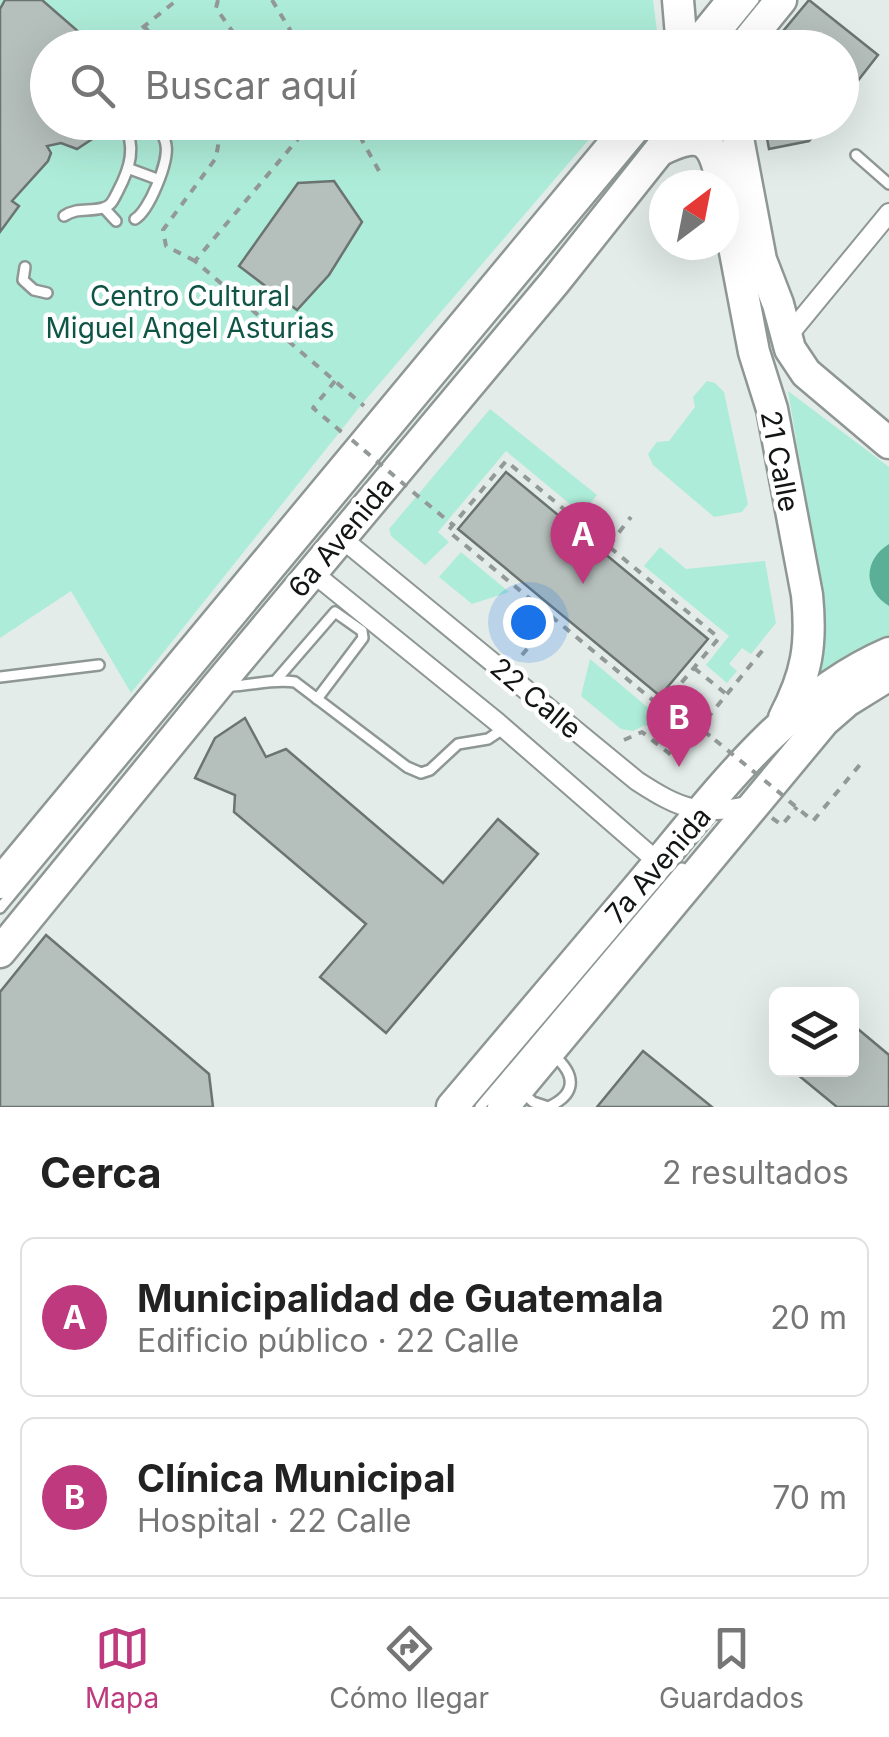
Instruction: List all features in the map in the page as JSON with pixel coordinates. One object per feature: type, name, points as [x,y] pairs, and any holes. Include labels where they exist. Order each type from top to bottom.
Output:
[{"type":"main road","points":[[678,0],[680,30]]},
{"type":"main road","points":[[722,30],[781,0]]},
{"type":"main road","name":"6a Avenida","points":[[0,883],[264,557],[617,140]]},
{"type":"main road","name":"6a Avenida","points":[[0,952],[554,283],[653,140]]},
{"type":"main road","points":[[674,140],[704,142],[714,151],[718,170]]},
{"type":"main road","name":"21 Calle","points":[[738,140],[761,260],[786,336],[806,373],[889,443]]},
{"type":"main road","name":"21 Calle","points":[[737,260],[754,352],[772,409],[810,623],[805,673],[781,725]]},
{"type":"main road","points":[[761,260],[770,335],[772,409]]},
{"type":"main road","name":"7a Avenida","points":[[510,1098],[727,812],[781,725],[849,673],[889,653]]},
{"type":"main road","name":"7a Avenida","points":[[452,1107],[674,862],[824,721],[847,701],[889,675]]},
{"type":"street","points":[[786,336],[889,214]]},
{"type":"street","name":"22 Calle","points":[[340,538],[637,781],[666,800],[727,812]]},
{"type":"street","name":"22 Calle","points":[[312,572],[674,862]]},
{"type":"lane","points":[[721,30],[754,0]]},
{"type":"lane","points":[[64,216],[110,204],[130,169],[130,140]]},
{"type":"lane","points":[[135,219],[146,212],[166,145],[164,140]]},
{"type":"lane","points":[[0,908],[653,140]]},
{"type":"lane","points":[[856,155],[889,184]]},
{"type":"lane","points":[[130,169],[157,179]]},
{"type":"lane","points":[[104,208],[116,221]]},
{"type":"lane","points":[[25,267],[23,280],[34,290],[47,292]]},
{"type":"lane","points":[[277,679],[336,612],[362,631],[364,638],[317,699]]},
{"type":"lane","points":[[0,676],[98,665]]},
{"type":"lane","points":[[217,686],[244,686],[277,679],[295,682],[407,768],[422,773],[458,744],[488,740],[504,728]]},
{"type":"lane","points":[[480,1107],[674,862]]},
{"type":"lane","points":[[510,1098],[548,1107],[560,1102],[568,1092],[571,1080],[567,1066],[548,1050]]},
{"type":"path","points":[[139,30],[177,0]]},
{"type":"path","points":[[218,0],[216,8],[231,30]]},
{"type":"path","points":[[272,0],[290,30]]},
{"type":"path","points":[[144,26],[147,30]]},
{"type":"path","points":[[219,140],[216,158],[164,230],[166,246],[194,261],[362,404]]},
{"type":"path","points":[[194,261],[297,140]]},
{"type":"path","points":[[362,140],[379,171]]},
{"type":"path","points":[[335,381],[313,408],[453,525]]},
{"type":"path","points":[[661,708],[718,638],[506,462],[448,531],[661,708],[715,740],[813,820],[863,761]]},
{"type":"path","points":[[608,546],[631,517]]},
{"type":"path","points":[[522,655],[553,618]]},
{"type":"path","points":[[624,740],[642,732],[674,758],[766,646]]},
{"type":"path","points":[[694,668],[726,694]]},
{"type":"path","points":[[782,825],[797,808]]},
{"type":"green space","name":"Centro Cultural Miguel Angel Asturias","points":[[0,0],[653,0],[657,30],[30,30],[30,140],[588,140],[362,404],[131,693],[71,591],[0,638]]},
{"type":"green space","points":[[707,381],[724,392],[748,504],[742,512],[714,517],[653,465],[648,454],[657,442],[669,441],[695,407],[693,397]]},
{"type":"green space","points":[[788,391],[889,467],[889,642],[816,680],[825,610]]},
{"type":"green space","points":[[490,409],[597,495],[582,514],[506,451],[438,532],[449,542],[425,565],[391,536],[389,529]]},
{"type":"green space","points":[[660,547],[686,569],[765,561],[776,623],[751,654],[742,648],[729,664],[737,671],[727,683],[706,665],[729,636],[644,566]]},
{"type":"green space","points":[[461,552],[509,592],[472,604],[439,577]]},
{"type":"green space","points":[[590,659],[683,737],[676,744],[645,725],[633,731],[621,729],[581,696]]},
{"type":"shaded area","points":[[889,544],[889,606],[874,592],[869,575],[874,558]]},
{"type":"building","points":[[5,0],[42,0],[77,30],[30,30],[30,140],[91,140],[77,149],[61,143],[47,146],[51,153],[48,161],[12,201],[19,206],[0,232],[0,9]]},
{"type":"building","points":[[809,0],[847,30],[784,30]]},
{"type":"building","points":[[859,40],[878,55],[859,79]]},
{"type":"building","points":[[767,140],[810,140],[809,141],[769,149]]},
{"type":"building","points":[[334,181],[362,222],[329,275],[297,310],[239,266],[298,183]]},
{"type":"building","points":[[506,472],[708,639],[660,696],[458,529]]},
{"type":"building","points":[[245,718],[266,757],[286,749],[443,883],[498,819],[538,854],[386,1033],[320,977],[366,924],[234,812],[235,795],[195,778],[215,738]]},
{"type":"building","points":[[46,935],[209,1074],[213,1107],[0,1107],[0,992]]},
{"type":"building","points":[[859,1030],[889,1055],[889,1107],[837,1107],[801,1077],[859,1077]]},
{"type":"building","points":[[643,1051],[712,1107],[597,1107]]},
{"type":"place","name":"Municipalidad de Guatemala","points":[[583,584]]},
{"type":"place","name":"Clínica Municipal","points":[[679,767]]}]
